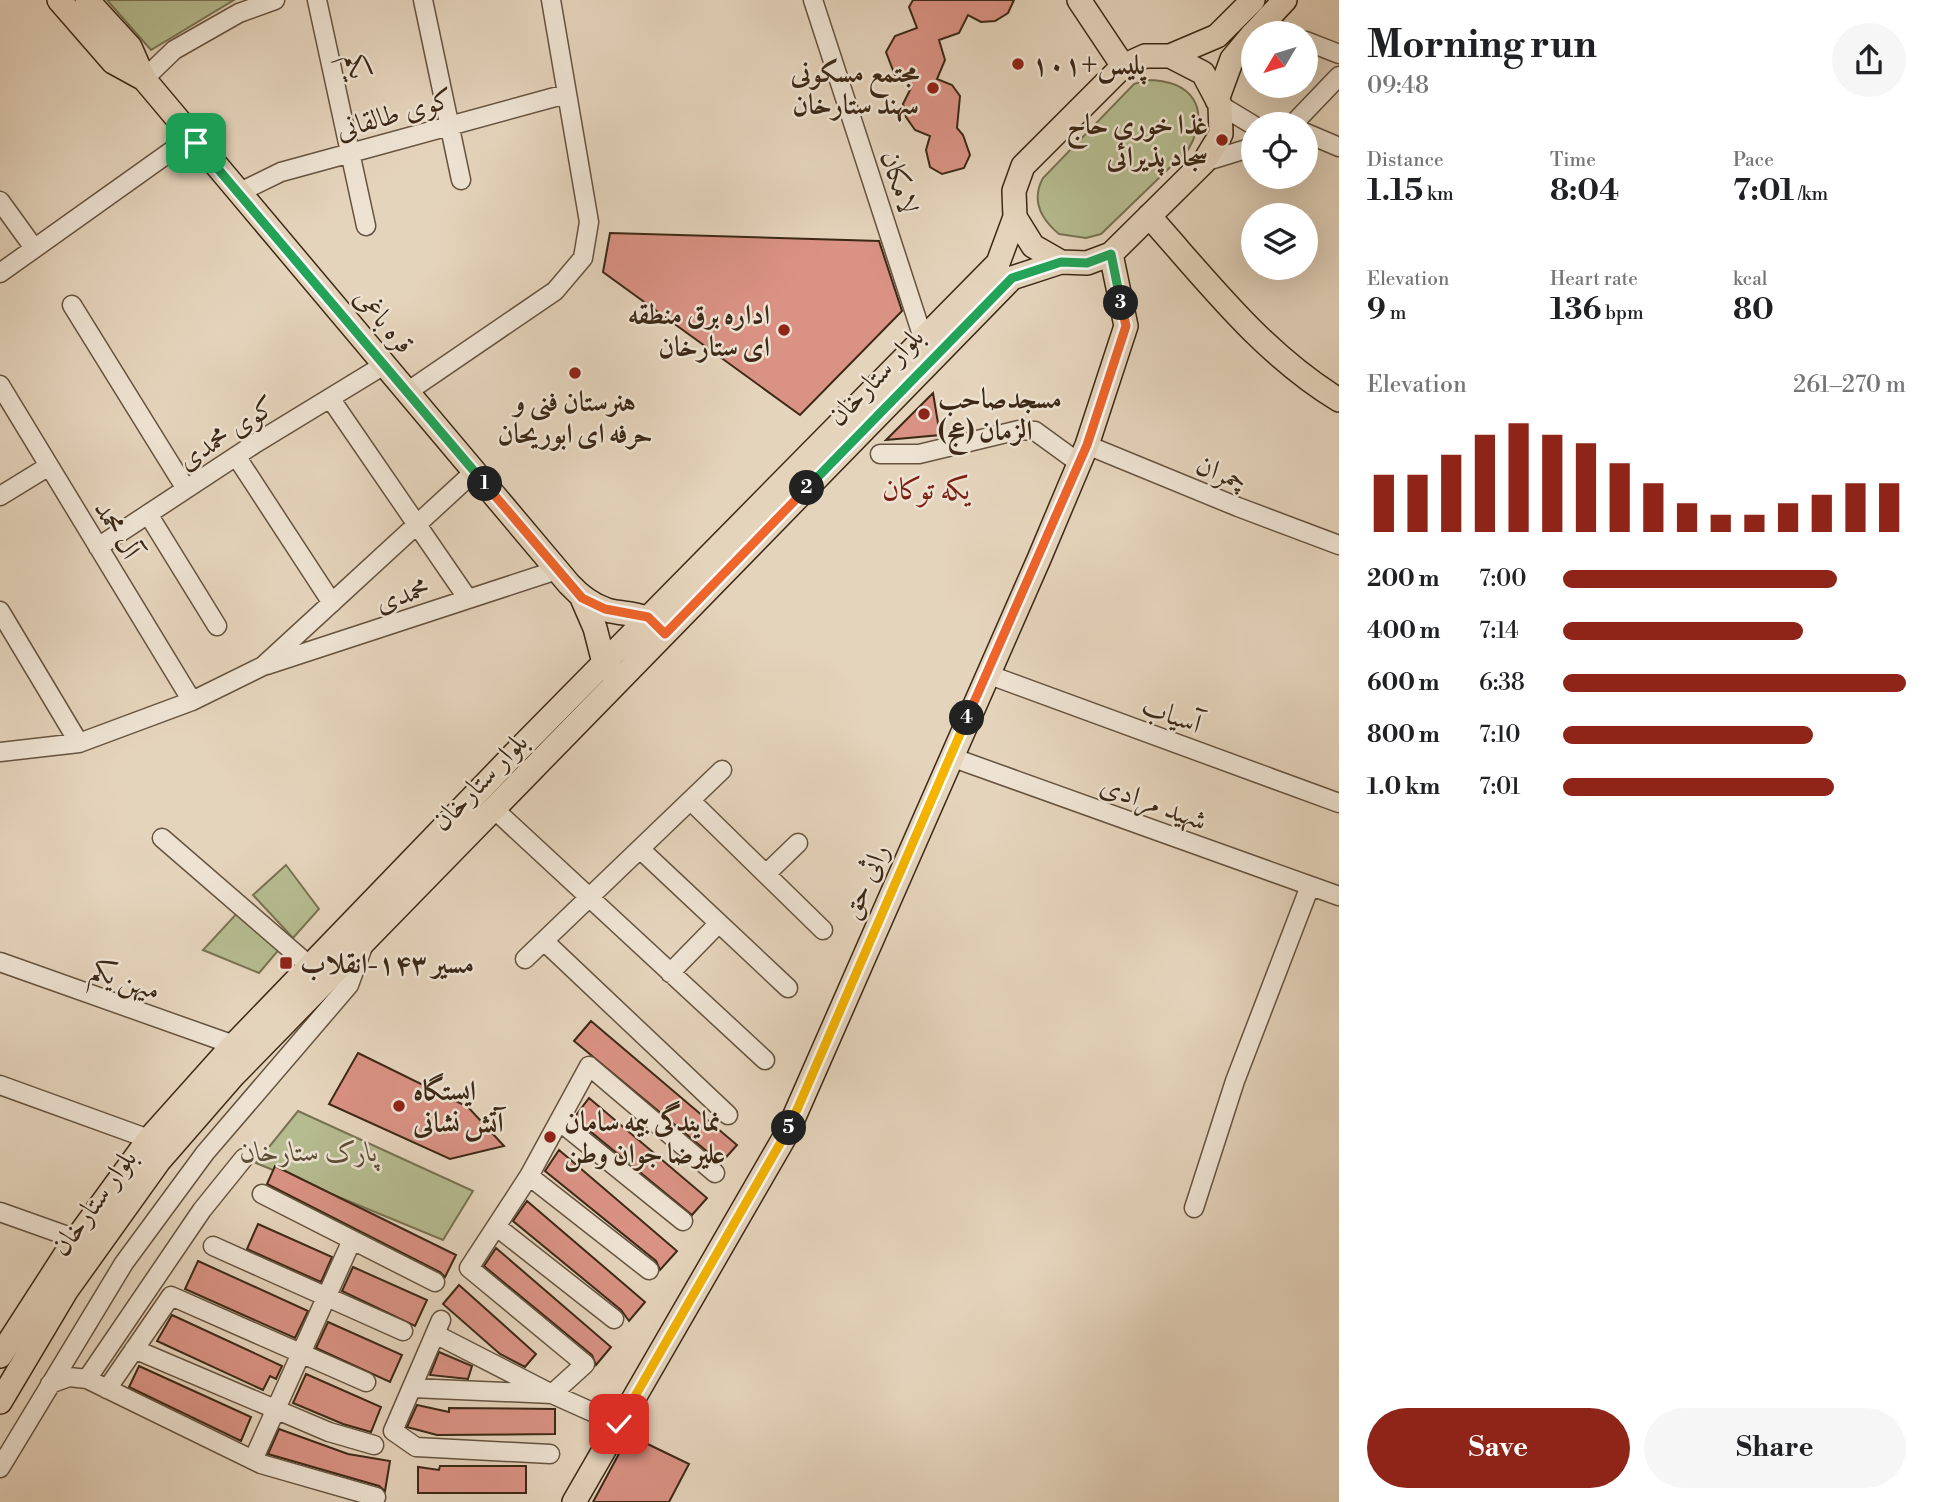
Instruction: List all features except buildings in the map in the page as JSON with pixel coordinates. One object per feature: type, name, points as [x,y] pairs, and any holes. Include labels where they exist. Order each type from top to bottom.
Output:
[{"type":"main road","points":[[59,0],[113,62],[144,79]]},
{"type":"main road","points":[[87,0],[130,47],[144,79]]},
{"type":"main road","points":[[1079,0],[1123,65]]},
{"type":"main road","points":[[1061,262],[1033,246],[1016,217],[1014,191],[1023,166],[1123,65],[1145,56],[1170,56],[1217,36],[1253,0]]},
{"type":"main road","points":[[1265,21],[1286,0]]},
{"type":"main road","points":[[1111,254],[1204,162],[1221,134],[1219,103],[1232,59],[1241,48]]},
{"type":"main road","points":[[1170,56],[1203,73],[1219,103]]},
{"type":"main road","name":"قره باغی","points":[[144,79],[582,598],[611,671]]},
{"type":"main road","points":[[1149,216],[1256,336],[1321,389],[1339,400]]},
{"type":"main road","name":"بلوار ستارخان","points":[[0,1356],[76,1239],[149,1139],[234,1045],[318,973],[366,940],[494,809],[611,671],[648,617],[924,341],[998,263],[1016,217]]},
{"type":"main road","name":"بلوار ستارخان","points":[[0,1402],[66,1291],[159,1161],[318,973],[611,671],[665,634],[1012,278],[1061,262],[1087,263],[1111,254]]},
{"type":"main road","name":"راثی حق","points":[[574,1502],[787,1133],[1083,454],[1126,326],[1111,254]]},
{"type":"main road","name":"قره باغی","points":[[582,598],[605,609],[648,617]]},
{"type":"main road","points":[[648,617],[665,634]]},
{"type":"street","points":[[144,79],[174,50],[239,13],[275,0]]},
{"type":"street","name":"یکم","points":[[317,0],[366,226]]},
{"type":"street","points":[[422,0],[461,180]]},
{"type":"street","name":"لامکان","points":[[813,0],[924,341]]},
{"type":"street","points":[[407,392],[555,291],[583,258],[589,222],[566,93],[556,1]]},
{"type":"street","points":[[1318,46],[1339,54]]},
{"type":"street","points":[[1304,112],[1339,76]]},
{"type":"street","name":"کوی طالقانی","points":[[240,192],[281,172],[566,93]]},
{"type":"street","points":[[1219,103],[1241,117]]},
{"type":"street","points":[[0,273],[191,137]]},
{"type":"street","points":[[1318,138],[1339,147]]},
{"type":"street","points":[[1204,162],[1241,151]]},
{"type":"street","points":[[0,201],[34,248]]},
{"type":"street","points":[[72,305],[186,489]]},
{"type":"street","name":"کوی محمدی","points":[[98,547],[236,456],[384,365]]},
{"type":"street","name":"آل محمد","points":[[0,385],[192,701]]},
{"type":"street","points":[[330,398],[468,599]]},
{"type":"street","name":"چمران","points":[[880,454],[919,454],[1019,430],[1035,431],[1083,454],[1339,545]]},
{"type":"street","points":[[236,456],[332,603]]},
{"type":"street","points":[[0,496],[49,466]]},
{"type":"street","name":"محمدی","points":[[263,666],[475,471]]},
{"type":"street","points":[[148,514],[217,626]]},
{"type":"street","name":"محمدی","points":[[0,752],[79,743],[192,701],[263,666],[557,570]]},
{"type":"street","points":[[0,611],[79,743]]},
{"type":"street","name":"آسیاب","points":[[987,674],[1339,803]]},
{"type":"street","name":"شهید مرادی","points":[[951,757],[1339,896]]},
{"type":"street","points":[[525,960],[722,771]]},
{"type":"street","points":[[691,801],[823,930]]},
{"type":"street","points":[[494,809],[765,1060]]},
{"type":"street","points":[[162,838],[318,973]]},
{"type":"street","points":[[766,874],[797,843]]},
{"type":"street","points":[[640,849],[788,988]]},
{"type":"street","points":[[1194,1208],[1236,1081],[1310,886]]},
{"type":"street","points":[[670,973],[719,923]]},
{"type":"street","points":[[0,1468],[124,1263],[197,1164],[349,985],[366,940]]},
{"type":"street","points":[[544,941],[728,1115]]},
{"type":"street","name":"میهن یکم","points":[[0,962],[234,1045]]},
{"type":"street","points":[[412,1388],[552,1394],[585,1364],[469,1268],[529,1176],[589,1066],[715,1173]]},
{"type":"street","points":[[0,1085],[149,1139]]},
{"type":"street","points":[[559,1121],[683,1221]]},
{"type":"street","points":[[87,1379],[202,1210],[244,1158]]},
{"type":"street","points":[[529,1176],[649,1270]]},
{"type":"street","points":[[262,1194],[435,1282]]},
{"type":"street","points":[[0,1212],[76,1239]]},
{"type":"street","points":[[497,1227],[614,1319]]},
{"type":"street","points":[[253,1460],[352,1240]]},
{"type":"street","points":[[213,1246],[404,1331]]},
{"type":"street","points":[[107,1389],[171,1296],[366,1382]]},
{"type":"street","points":[[550,1454],[416,1447],[393,1431],[438,1327],[552,1394],[619,1424]]},
{"type":"street","points":[[134,1349],[329,1432],[374,1445]]},
{"type":"street","points":[[50,1384],[69,1377],[87,1379],[253,1460],[376,1497]]},
{"type":"green space","points":[[107,0],[234,0],[151,50]]},
{"type":"green space","points":[[1146,80],[1175,85],[1193,99],[1198,121],[1188,150],[1101,234],[1086,238],[1059,234],[1047,222],[1040,209],[1038,194],[1043,178],[1134,84]]},
{"type":"green space","points":[[286,865],[319,909],[293,938],[253,895]]},
{"type":"green space","points":[[239,911],[282,946],[259,973],[203,950]]},
{"type":"green space","name":"پارک ستارخان","points":[[298,1111],[473,1191],[443,1240],[256,1163]]},
{"type":"place","name":"پلیس+۱۰۱","points":[[1018,64]]},
{"type":"place","name":"مجتمع مسکونی سهند ستارخان","points":[[933,88]]},
{"type":"place","name":"غذا خوری حاج سجاد پذیرائی","points":[[1222,140]]},
{"type":"place","name":"اداره برق منطقه ای ستارخان","points":[[784,330]]},
{"type":"place","name":"هنرستان فنی و حرفه ای ابوریحان","points":[[575,373]]},
{"type":"place","name":"مسجدصاحب الزمان (عج)","points":[[924,414]]},
{"type":"place","name":"مسیر ۱۴۳-انقلاب","points":[[286,963]]},
{"type":"place","name":"ایستگاه آتش نشانی","points":[[399,1106]]},
{"type":"place","name":"نمایندگی بیمه سامان علیرضا جوان وطن","points":[[550,1137]]},
{"type":"district","name":"یکه توکان","points":[[926,489]]},
{"type":"route","points":[[196,143],[582,598],[605,609],[648,617],[665,634],[1012,278],[1061,262],[1087,263],[1111,254],[1126,326],[1087,445],[787,1133],[619,1424]]}]
